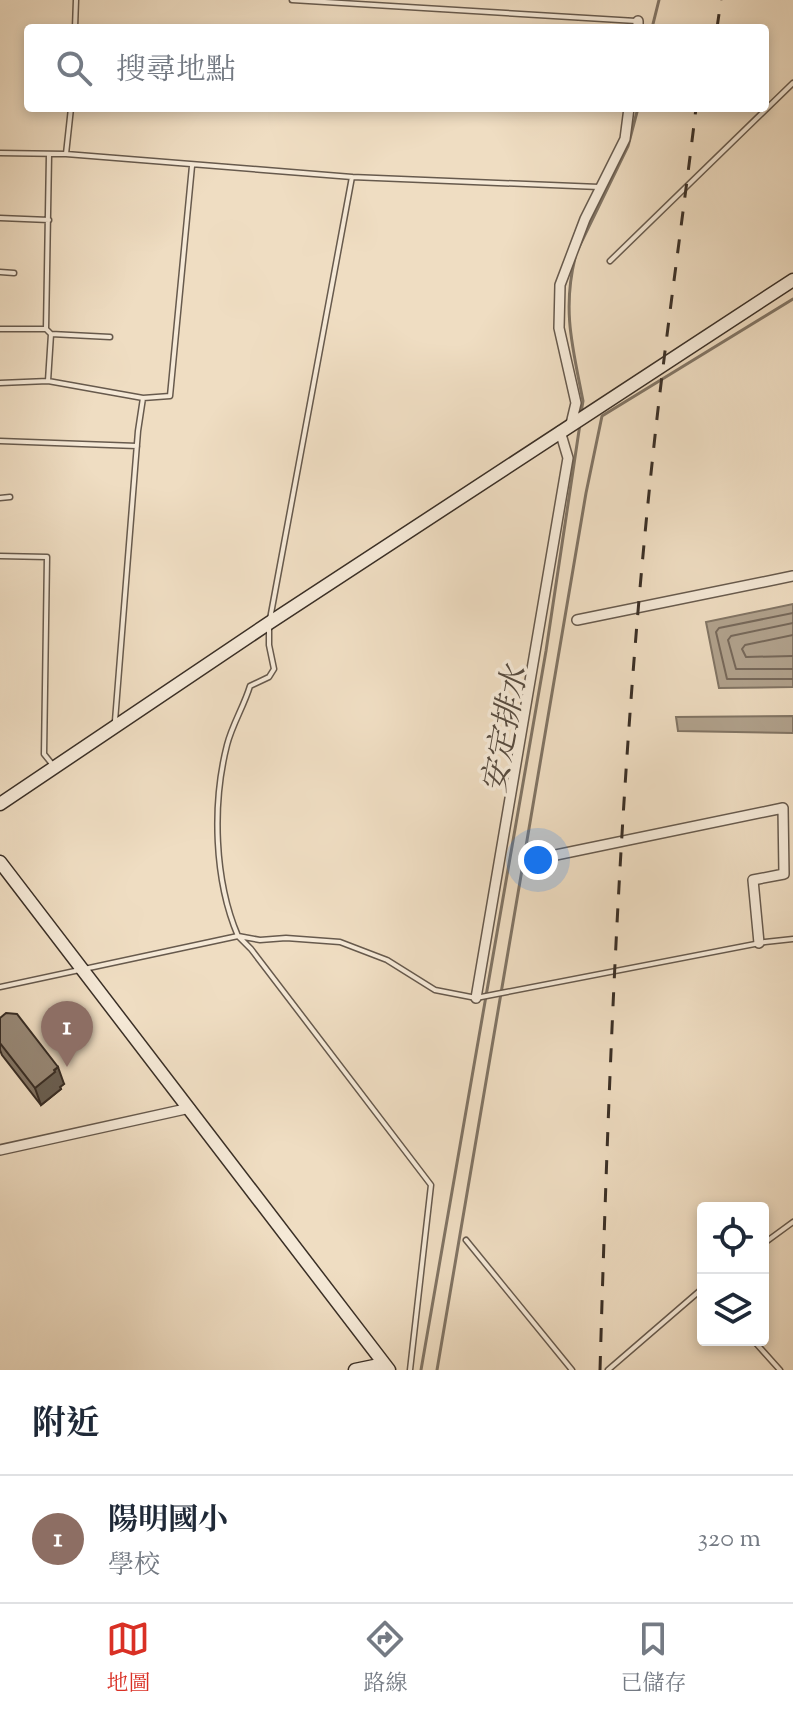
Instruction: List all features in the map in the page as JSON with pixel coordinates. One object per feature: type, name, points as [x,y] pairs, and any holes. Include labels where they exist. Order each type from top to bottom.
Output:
[{"type":"street","points":[[479,998],[574,422],[576,403],[559,328],[560,285],[585,219],[625,139],[628,112]]},
{"type":"street","points":[[0,804],[269,623],[793,280]]},
{"type":"street","points":[[577,620],[793,576]]},
{"type":"street","points":[[551,856],[783,808],[784,874],[753,880],[759,943]]},
{"type":"street","points":[[0,862],[387,1367]]},
{"type":"street","points":[[0,1150],[190,1108]]},
{"type":"street","points":[[355,1370],[387,1367]]},
{"type":"lane","points":[[75,24],[76,0]]},
{"type":"lane","points":[[292,0],[383,2],[627,24]]},
{"type":"lane","points":[[769,106],[793,83]]},
{"type":"lane","points":[[66,154],[71,112]]},
{"type":"lane","points":[[610,261],[763,112]]},
{"type":"lane","points":[[0,153],[66,154],[352,177],[602,188]]},
{"type":"lane","points":[[46,329],[49,155]]},
{"type":"lane","points":[[0,383],[48,381],[143,398],[170,396],[192,165]]},
{"type":"lane","points":[[352,177],[269,623],[274,669],[269,677],[250,686],[228,742],[216,826],[227,911],[238,936],[431,1185],[410,1370]]},
{"type":"lane","points":[[0,218],[49,220]]},
{"type":"lane","points":[[0,272],[14,273]]},
{"type":"lane","points":[[0,329],[46,329],[51,334],[110,337]]},
{"type":"lane","points":[[48,381],[51,334]]},
{"type":"lane","points":[[115,727],[143,398]]},
{"type":"lane","points":[[0,441],[137,446]]},
{"type":"lane","points":[[0,498],[10,497]]},
{"type":"lane","points":[[0,556],[47,557],[44,754],[56,767]]},
{"type":"lane","points":[[0,987],[238,936],[260,940],[286,938],[340,942],[387,960],[435,990],[479,998],[793,939]]},
{"type":"lane","points":[[769,1240],[793,1222]]},
{"type":"lane","points":[[466,1240],[572,1370]]},
{"type":"lane","points":[[608,1370],[697,1293]]},
{"type":"lane","points":[[758,1346],[780,1370]]},
{"type":"water","points":[[793,604],[793,687],[719,688],[706,622]]},
{"type":"water","points":[[793,716],[793,733],[678,731],[676,717]]},
{"type":"building","points":[[6,1013],[17,1014],[58,1067],[35,1088],[0,1043],[0,1018]]},
{"type":"waterway","name":"安定排水","points":[[653,24],[659,0]]},
{"type":"waterway","name":"安定排水","points":[[577,251],[628,146],[637,112]]},
{"type":"waterway","name":"安定排水","points":[[575,258],[569,313],[583,401],[581,413]]},
{"type":"waterway","points":[[437,1370],[586,493],[602,416],[793,299]]},
{"type":"waterway","name":"安定排水","points":[[421,1370],[546,651],[580,424]]},
{"type":"railway","points":[[718,24],[721,0]]},
{"type":"railway","points":[[600,1370],[612,1020],[633,669],[655,436],[696,112]]},
{"type":"place","name":"陽明國小","points":[[67,1067]]}]
